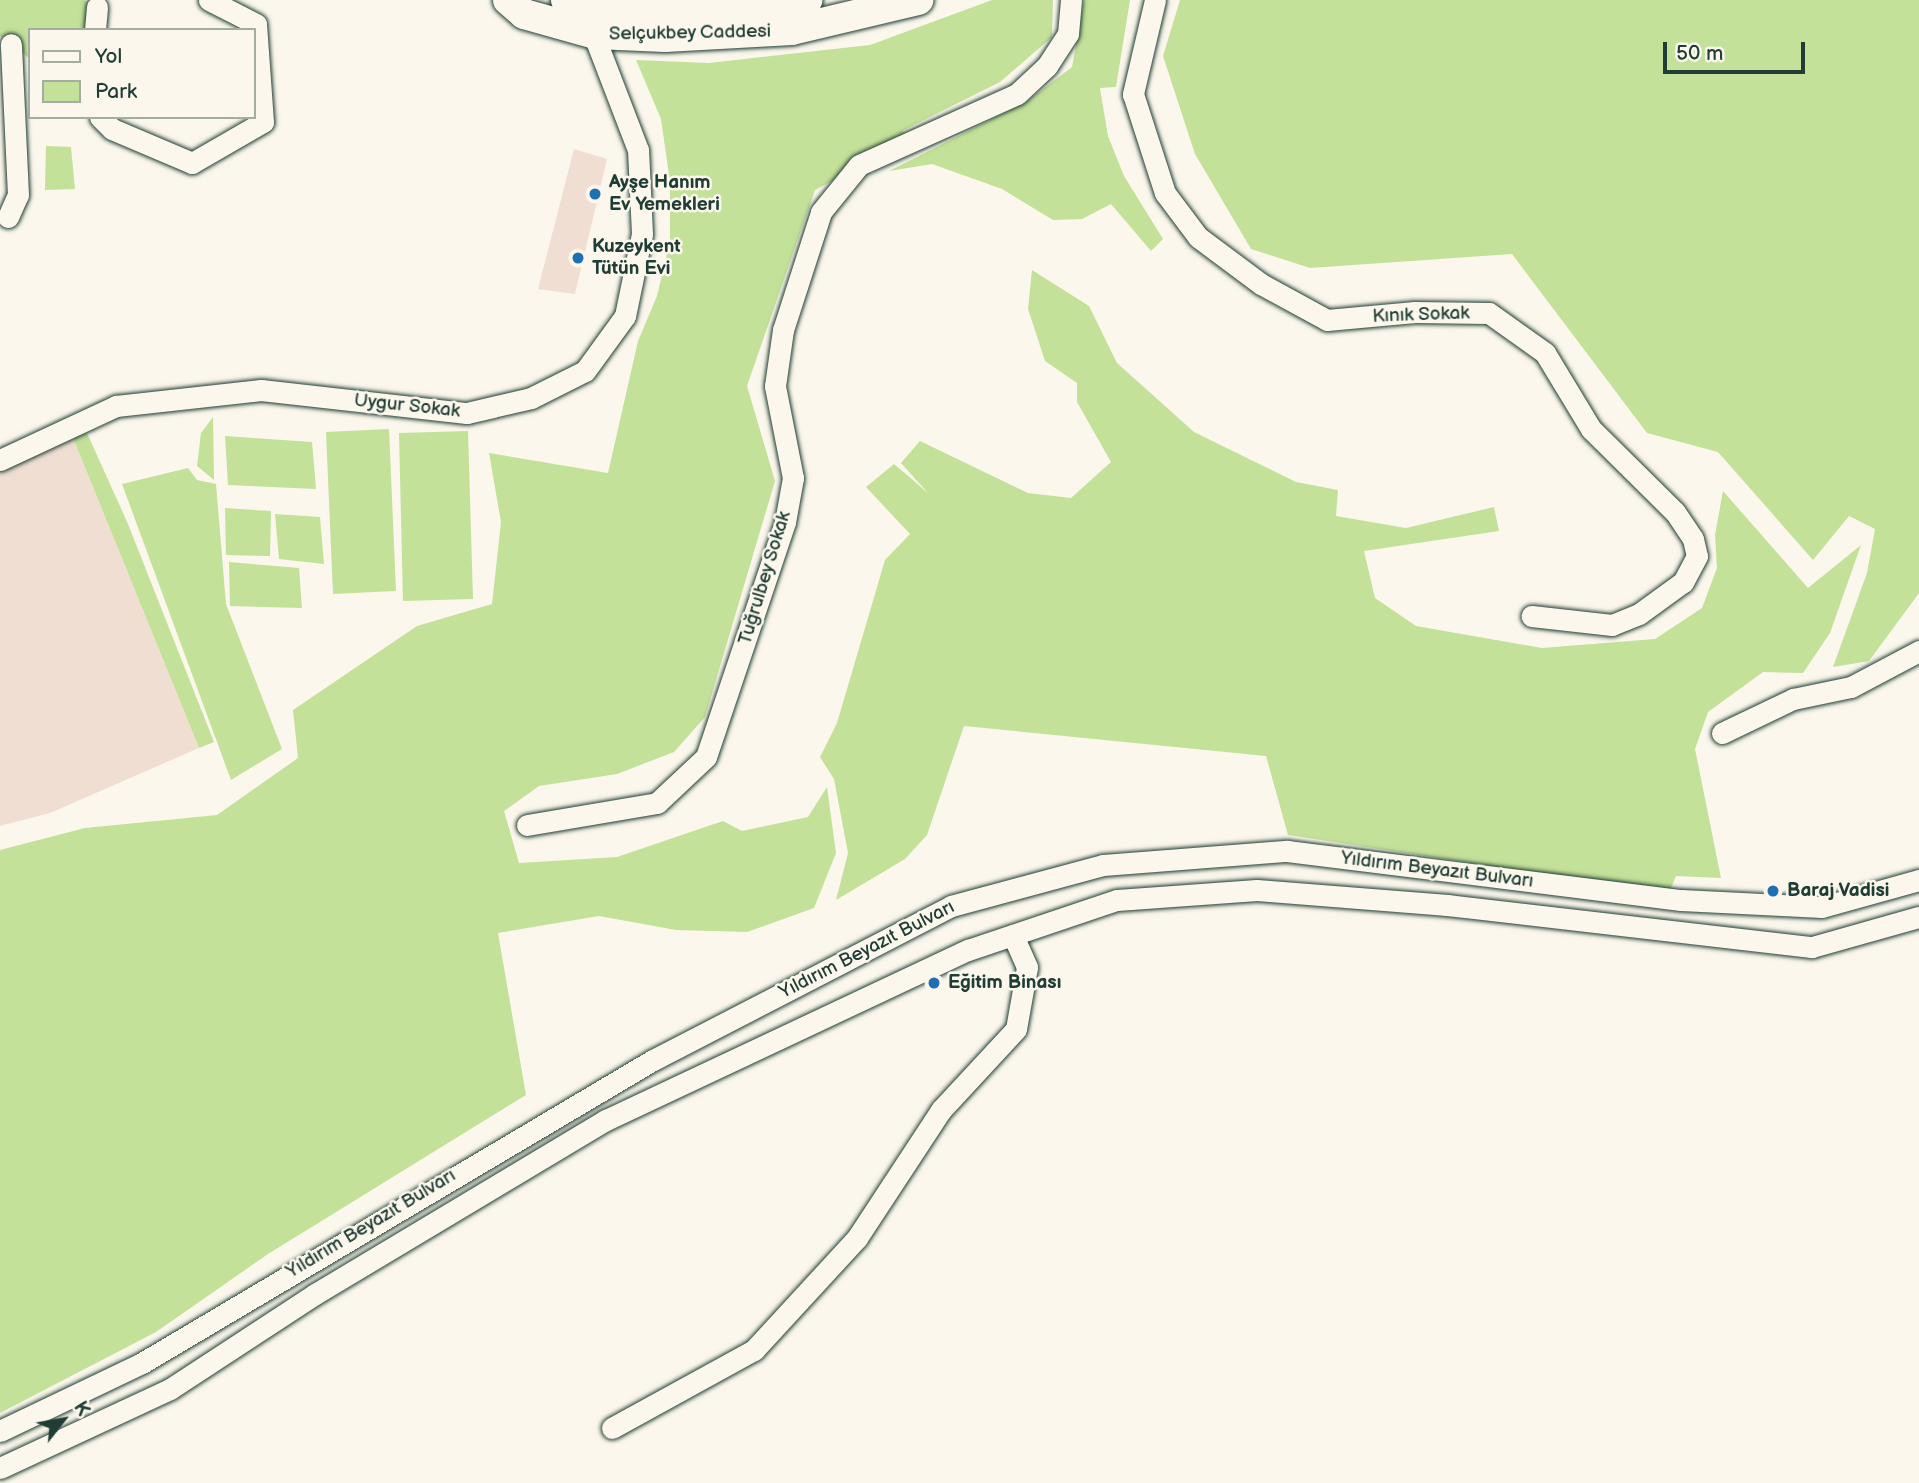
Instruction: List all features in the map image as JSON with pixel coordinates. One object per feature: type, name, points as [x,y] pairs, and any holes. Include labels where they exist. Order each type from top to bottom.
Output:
[{"type":"street","points":[[102,119],[112,129],[192,163],[263,121],[256,24],[209,0]]},
{"type":"street","name":"Selçukbey Caddesi","points":[[508,0],[524,15],[595,34],[719,36],[792,30],[918,0]]},
{"type":"street","name":"Selçukbey Caddesi","points":[[572,3],[682,12],[807,0]]},
{"type":"street","name":"Tuğrulbey Sokak","points":[[527,825],[657,803],[706,757],[785,522],[793,478],[775,386],[783,330],[821,212],[859,165],[1017,94],[1047,66],[1068,34],[1071,0]]},
{"type":"street","name":"Kınık Sokak","points":[[1155,0],[1133,94],[1165,192],[1198,237],[1262,284],[1327,320],[1415,312],[1489,313],[1545,353],[1591,429],[1675,512],[1693,539],[1697,556],[1683,582],[1639,614],[1612,625],[1532,617]]},
{"type":"street","points":[[95,28],[98,2]]},
{"type":"street","name":"Uygur Sokak","points":[[0,460],[116,406],[261,390],[467,414],[531,398],[585,371],[625,316],[642,234],[638,150],[595,34],[572,3]]},
{"type":"street","points":[[6,40],[28,57]]},
{"type":"street","points":[[6,40],[9,172],[18,195],[8,217]]},
{"type":"street","points":[[1722,733],[1793,699],[1851,687],[1919,651]]},
{"type":"street","name":"Yıldırım Beyazıt Bulvarı","points":[[0,1431],[142,1363],[653,1060],[951,906],[1103,864],[1287,851],[1681,900],[1822,907],[1919,880]]},
{"type":"street","name":"Yıldırım Beyazıt Bulvarı","points":[[0,1468],[170,1389],[315,1294],[606,1120],[968,950],[1117,900],[1257,890],[1447,905],[1812,947],[1919,917]]},
{"type":"street","points":[[612,1428],[754,1350],[857,1238],[941,1110],[1016,1029],[1027,967],[1013,935]]},
{"type":"shaded area","points":[[574,149],[607,159],[575,294],[538,289]]},
{"type":"shaded area","points":[[73,438],[199,748],[50,813],[0,826],[0,470]]},
{"type":"green space","points":[[0,0],[84,0],[97,7],[95,28],[28,28],[28,57],[0,36]]},
{"type":"green space","points":[[992,0],[1053,0],[1052,37],[1000,82],[902,131],[915,137],[815,190],[747,386],[775,481],[705,717],[674,752],[617,774],[539,786],[504,811],[519,863],[617,857],[723,821],[742,831],[808,817],[827,787],[836,853],[814,908],[747,932],[676,930],[599,916],[498,933],[526,1095],[268,1254],[156,1332],[0,1413],[0,850],[85,828],[217,815],[298,758],[293,710],[417,626],[492,604],[501,522],[489,453],[608,473],[638,341],[657,296],[670,241],[670,182],[661,119],[636,60],[709,63],[870,45]]},
{"type":"green space","points":[[1084,0],[1130,0],[1116,87],[1100,88],[1108,136],[1124,176],[1163,239],[1151,251],[1111,204],[1082,219],[1053,220],[1002,189],[932,164],[889,171],[1026,102],[1072,67]]},
{"type":"green space","points":[[1180,0],[1919,0],[1919,593],[1869,661],[1833,667],[1867,573],[1875,529],[1849,516],[1813,560],[1718,452],[1647,433],[1512,254],[1310,268],[1251,249],[1195,154],[1163,56]]},
{"type":"green space","points":[[46,146],[71,147],[75,189],[45,190]]},
{"type":"green space","points":[[1032,270],[1089,306],[1117,363],[1194,432],[1296,482],[1338,490],[1336,516],[1406,528],[1494,507],[1499,531],[1364,551],[1375,598],[1416,626],[1542,648],[1655,639],[1702,608],[1717,568],[1715,535],[1723,491],[1808,588],[1861,545],[1830,633],[1803,673],[1763,672],[1708,712],[1695,749],[1721,878],[1676,876],[1669,893],[1288,835],[1266,756],[964,726],[927,835],[905,859],[836,900],[848,853],[834,779],[820,757],[837,723],[885,560],[910,534],[866,487],[894,464],[928,493],[901,463],[920,441],[1028,493],[1071,498],[1111,462],[1077,402],[1077,383],[1045,361],[1028,309]]},
{"type":"green space","points":[[213,417],[214,480],[197,466],[201,433]]},
{"type":"green space","points":[[389,429],[396,591],[333,594],[326,432]]},
{"type":"green space","points":[[468,431],[473,599],[403,601],[399,433]]},
{"type":"green space","points":[[87,433],[128,524],[214,742],[199,748],[73,438]]},
{"type":"green space","points":[[225,436],[312,442],[316,489],[228,485]]},
{"type":"green space","points":[[188,468],[197,480],[216,484],[226,604],[282,749],[231,780],[122,484]]},
{"type":"green space","points":[[225,508],[271,511],[270,556],[226,555]]},
{"type":"green space","points":[[275,514],[320,517],[324,564],[279,559]]},
{"type":"green space","points":[[229,562],[299,568],[302,608],[230,606]]},
{"type":"place","name":"Ayşe Hanım Ev Yemekleri","points":[[595,194]]},
{"type":"place","name":"Kuzeykent Tütün Evi","points":[[578,258]]},
{"type":"place","name":"Baraj Vadisi","points":[[1773,891]]},
{"type":"place","name":"Eğitim Binası","points":[[934,983]]}]
